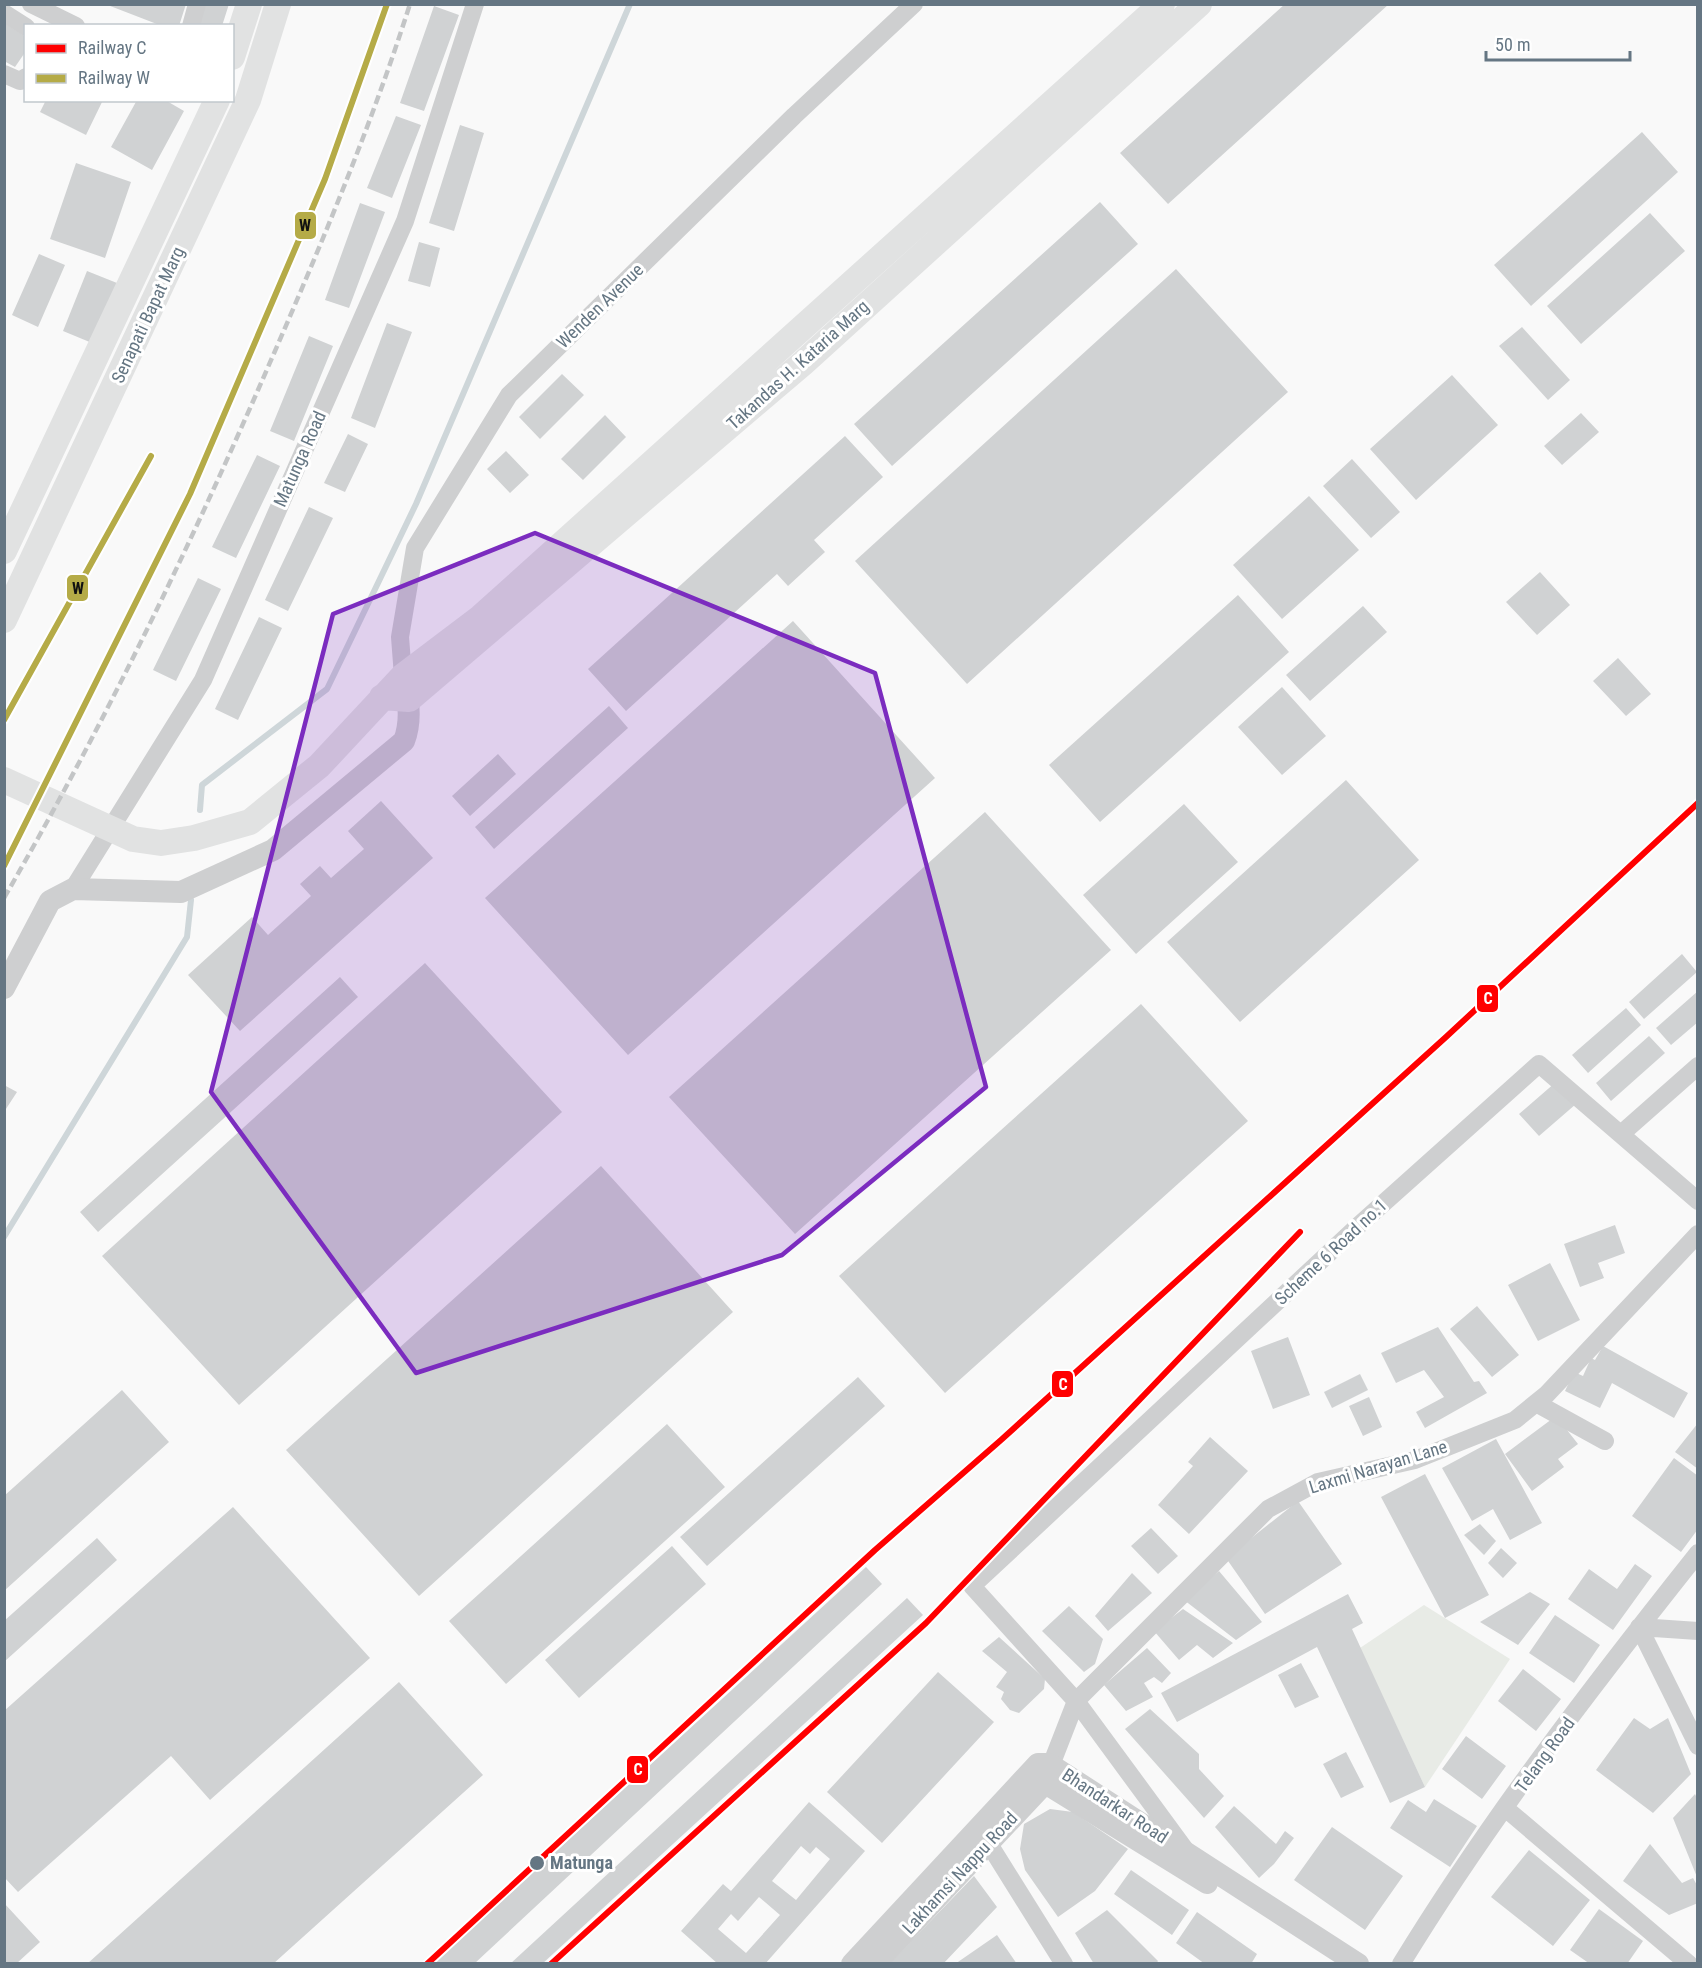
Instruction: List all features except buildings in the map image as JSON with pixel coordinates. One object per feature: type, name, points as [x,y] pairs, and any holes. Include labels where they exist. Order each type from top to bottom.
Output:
[{"type":"main road","points":[[234,51],[249,4]]},
{"type":"main road","name":"Senapati Bapat Marg","points":[[4,620],[240,95],[278,4]]},
{"type":"main road","name":"Takandas H. Kataria Marg","points":[[675,459],[1162,4]]},
{"type":"main road","name":"Takandas H. Kataria Marg","points":[[4,780],[133,839],[161,843],[194,838],[250,822],[319,766],[382,698],[406,687],[485,624],[1199,4]]},
{"type":"main road","name":"Senapati Bapat Marg","points":[[4,551],[216,102]]},
{"type":"street","points":[[31,4],[58,17]]},
{"type":"street","points":[[191,24],[197,4]]},
{"type":"street","name":"Matunga Road","points":[[74,889],[203,680],[405,221],[475,4]]},
{"type":"street","name":"Wenden Avenue","points":[[406,687],[399,637],[415,548],[509,395],[794,116],[914,4]]},
{"type":"street","points":[[4,13],[24,26]]},
{"type":"street","points":[[4,74],[20,81],[24,78]]},
{"type":"street","points":[[4,988],[50,901],[74,889],[181,892],[273,850],[404,741],[407,732],[406,687]]},
{"type":"street","name":"Scheme 6 Road no.1","points":[[1076,1701],[972,1586],[1354,1230],[1539,1064],[1698,1201]]},
{"type":"street","points":[[1621,1134],[1698,1066]]},
{"type":"street","name":"Laxmi Narayan Lane","points":[[1047,1773],[1076,1701],[1268,1509],[1318,1482],[1415,1460],[1515,1420],[1536,1403],[1698,1234]]},
{"type":"street","points":[[1536,1403],[1605,1441]]},
{"type":"street","name":"Telang Road","points":[[1401,1964],[1450,1884],[1639,1627],[1698,1553]]},
{"type":"street","points":[[1639,1627],[1698,1631]]},
{"type":"street","points":[[1639,1627],[1698,1746]]},
{"type":"street","points":[[1076,1701],[1187,1852]]},
{"type":"street","name":"Bhandarkar Road","points":[[852,1964],[1038,1764],[1047,1773],[1335,1964]]},
{"type":"street","name":"Lakhamsi Nappu Road","points":[[875,1964],[989,1844],[1047,1773]]},
{"type":"street","name":"Bhandarkar Road","points":[[1047,1773],[1187,1852],[1358,1964]]},
{"type":"street","points":[[1505,1808],[1689,1964]]},
{"type":"street","points":[[989,1844],[1064,1964]]},
{"type":"highlighted area","points":[[535,533],[875,673],[986,1087],[782,1255],[416,1373],[211,1092],[333,614]]},
{"type":"shaded area","points":[[1424,1605],[1510,1659],[1425,1787],[1360,1648]]},
{"type":"waterway","points":[[200,810],[202,785],[327,689],[416,504],[630,4]]},
{"type":"waterway","points":[[4,1237],[187,937],[191,900]]},
{"type":"railway","points":[[4,898],[106,711],[229,455],[339,199],[410,4]]},
{"type":"rail line","name":"W","points":[[4,866],[190,494],[325,179],[387,4]]},
{"type":"rail line","name":"W","points":[[4,720],[151,456]]},
{"type":"rail line","name":"C","points":[[427,1964],[875,1550],[1001,1440],[1446,1037],[1698,803]]},
{"type":"rail line","name":"C","points":[[551,1964],[926,1623],[1300,1232]]},
{"type":"place","name":"Matunga","points":[[537,1863]]}]
